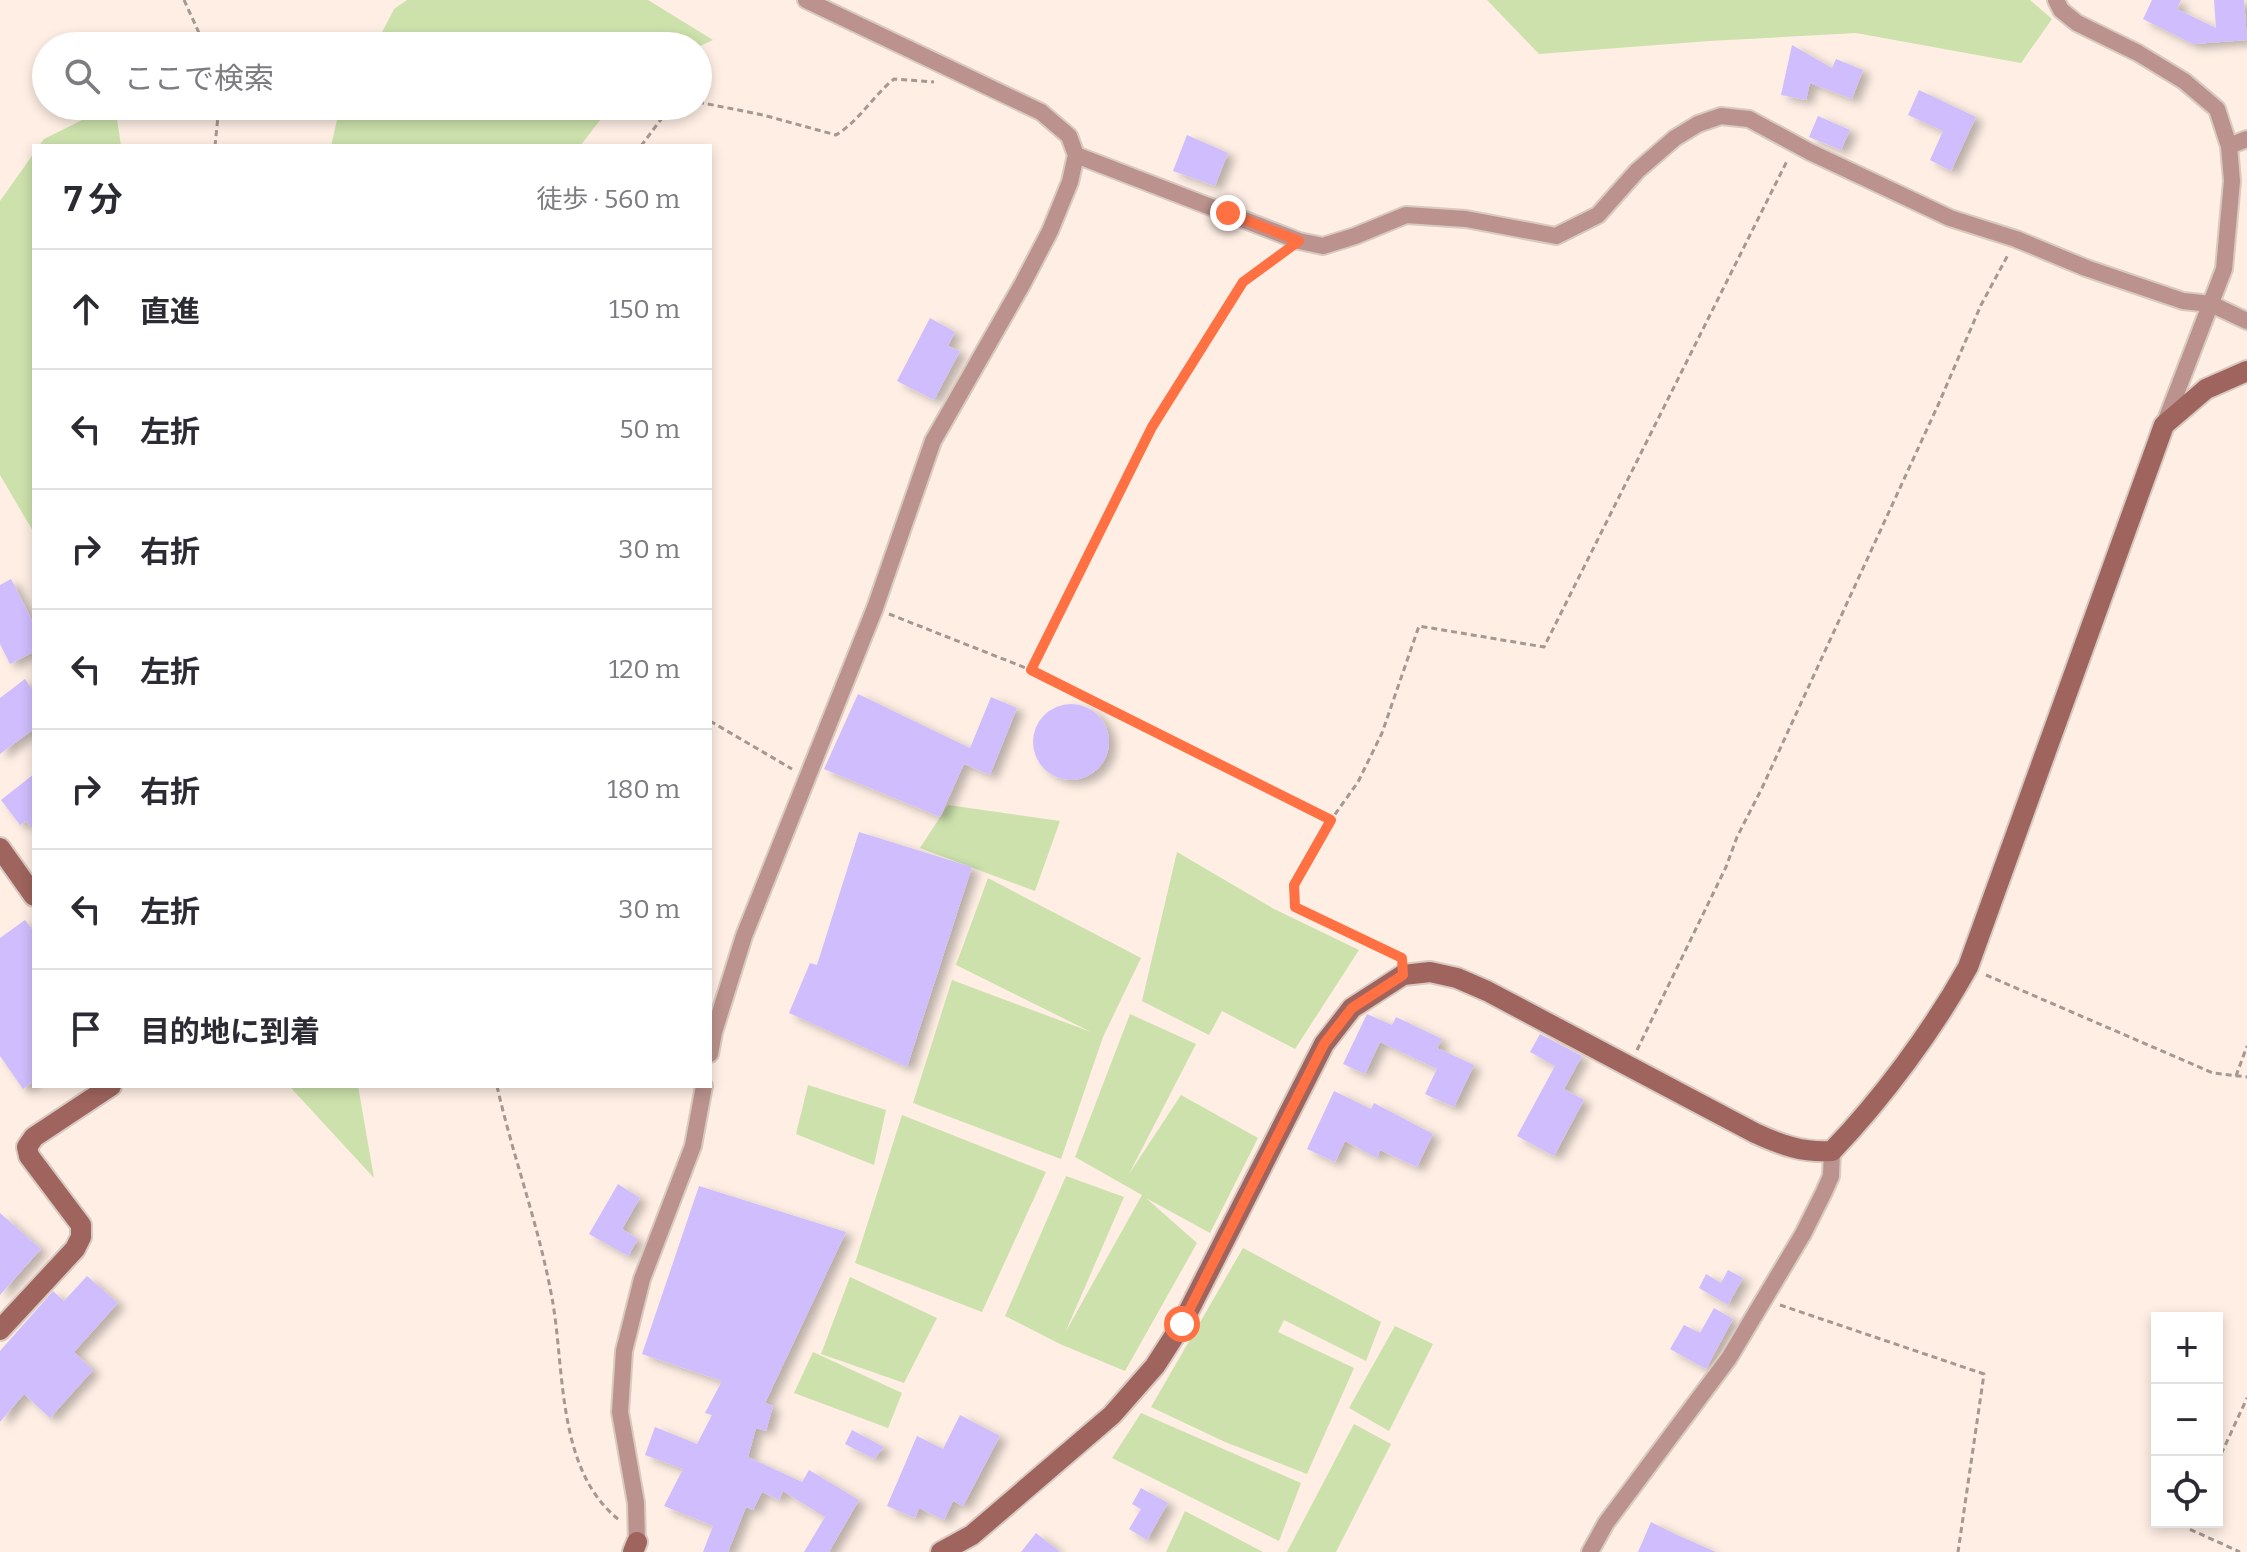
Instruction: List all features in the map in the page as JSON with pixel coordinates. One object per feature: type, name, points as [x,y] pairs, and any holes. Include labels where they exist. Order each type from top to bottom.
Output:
[{"type":"street","points":[[712,1043],[744,936],[875,608],[933,441],[1050,231],[1070,182],[1076,155],[1069,136],[1041,112],[806,0]]},
{"type":"street","points":[[941,1552],[972,1535],[1112,1415],[1155,1366],[1182,1324],[1324,1044],[1352,1008],[1403,975],[1430,972],[1457,978],[1487,991],[1755,1133],[1787,1147],[1813,1153],[1832,1151],[1854,1128],[1938,1017],[1968,967],[2164,425],[2224,269],[2232,181],[2229,146],[2217,109],[2195,90],[2138,53],[2077,23],[2061,10],[2056,0]]},
{"type":"street","points":[[1076,155],[1299,241],[1323,246],[1406,215],[1466,219],[1556,236],[1598,215],[1637,171],[1675,138],[1698,124],[1721,116],[1749,119],[1795,145],[1950,218],[2016,239],[2155,292],[2183,301],[2211,304],[2247,321]]},
{"type":"street","points":[[2229,146],[2247,139]]},
{"type":"street","points":[[2164,425],[2206,389],[2247,371]]},
{"type":"street","points":[[0,848],[32,893]]},
{"type":"street","points":[[0,1330],[75,1249],[81,1237],[81,1225],[29,1156],[27,1147],[34,1137],[108,1088]]},
{"type":"street","points":[[635,1547],[636,1503],[620,1412],[624,1351],[642,1279],[693,1146],[704,1088]]},
{"type":"street","points":[[1590,1552],[1606,1523],[1729,1358],[1765,1300],[1803,1234],[1831,1176],[1832,1151]]},
{"type":"path","points":[[184,0],[199,32]]},
{"type":"path","points":[[712,105],[836,135],[853,124],[877,93],[894,79],[935,82]]},
{"type":"path","points":[[215,144],[218,120]]},
{"type":"path","points":[[642,144],[660,120]]},
{"type":"path","points":[[1403,975],[1402,958],[1295,907],[1294,885],[1331,820],[1358,782],[1382,733],[1419,626],[1544,647],[1795,145]]},
{"type":"path","points":[[1628,1067],[1726,867],[1981,305],[2016,239]]},
{"type":"path","points":[[1031,670],[1152,427],[1243,282],[1299,241]]},
{"type":"path","points":[[875,608],[1031,670],[1331,820]]},
{"type":"path","points":[[712,722],[806,776]]},
{"type":"path","points":[[1968,967],[2213,1073],[2247,1077]]},
{"type":"path","points":[[2236,1076],[2247,1046]]},
{"type":"path","points":[[498,1088],[552,1298],[561,1389],[578,1458],[591,1488],[611,1513],[631,1530],[635,1547]]},
{"type":"path","points":[[1765,1300],[1984,1374],[1958,1552]]},
{"type":"path","points":[[2220,1456],[2247,1398]]},
{"type":"path","points":[[2187,1528],[2240,1552]]},
{"type":"green space","points":[[407,0],[648,0],[700,32],[382,32],[394,9]]},
{"type":"green space","points":[[1487,0],[2030,0],[2052,19],[2021,63],[1856,33],[1539,54]]},
{"type":"green space","points":[[82,120],[117,120],[121,144],[40,144],[44,139]]},
{"type":"green space","points":[[337,120],[600,120],[582,144],[331,144]]},
{"type":"green space","points":[[32,156],[32,530],[0,475],[0,201]]},
{"type":"green space","points":[[948,805],[1060,821],[1035,891],[920,848]]},
{"type":"green space","points":[[1177,852],[1274,909],[1359,950],[1295,1049],[1222,1011],[1209,1035],[1142,1001]]},
{"type":"green space","points":[[988,878],[1141,958],[1103,1037],[1061,1159],[913,1103],[952,980],[1091,1032],[956,965]]},
{"type":"green space","points":[[1130,1014],[1196,1044],[1129,1174],[1181,1095],[1258,1138],[1210,1233],[1146,1198],[1197,1243],[1125,1371],[1060,1344],[1005,1316],[1066,1176],[1124,1197],[1065,1333],[1142,1195],[1075,1157]]},
{"type":"green space","points":[[808,1085],[886,1110],[874,1165],[796,1134]]},
{"type":"green space","points":[[291,1088],[358,1088],[374,1178]]},
{"type":"green space","points":[[902,1115],[1046,1172],[982,1312],[855,1263]]},
{"type":"green space","points":[[1243,1248],[1381,1322],[1366,1361],[1284,1320],[1278,1332],[1354,1368],[1307,1474],[1225,1442],[1151,1407]]},
{"type":"green space","points":[[850,1277],[937,1318],[904,1383],[821,1354]]},
{"type":"green space","points":[[1395,1326],[1433,1344],[1389,1431],[1349,1408]]},
{"type":"green space","points":[[813,1352],[902,1393],[888,1428],[794,1393]]},
{"type":"green space","points":[[1141,1413],[1301,1483],[1279,1541],[1112,1458]]},
{"type":"green space","points":[[1354,1424],[1391,1444],[1336,1552],[1287,1552]]},
{"type":"green space","points":[[1185,1511],[1263,1552],[1166,1552]]},
{"type":"building","points":[[2152,0],[2181,0],[2177,9],[2216,28],[2214,0],[2244,0],[2247,40],[2193,44],[2143,19]]},
{"type":"building","points":[[1792,45],[1832,68],[1836,59],[1863,70],[1852,99],[1810,83],[1806,100],[1781,95]]},
{"type":"building","points":[[1919,90],[1976,117],[1951,171],[1930,160],[1943,131],[1908,115]]},
{"type":"building","points":[[1818,116],[1850,130],[1841,150],[1809,137]]},
{"type":"building","points":[[1187,135],[1228,153],[1215,186],[1173,171]]},
{"type":"building","points":[[930,318],[955,332],[948,346],[960,351],[934,400],[897,381]]},
{"type":"building","points":[[11,579],[32,620],[32,653],[10,664],[0,644],[0,585]]},
{"type":"building","points":[[25,679],[32,689],[32,730],[0,754],[0,698]]},
{"type":"building","points":[[858,694],[970,748],[991,697],[1017,708],[990,775],[964,764],[940,817],[824,769]]},
{"type":"building","points":[[1071,704],[1086,707],[1098,715],[1106,727],[1109,742],[1106,757],[1098,769],[1086,777],[1071,780],[1056,777],[1044,769],[1036,757],[1033,742],[1036,727],[1044,715],[1056,707]]},
{"type":"building","points":[[32,776],[32,828],[26,821],[20,825],[1,800]]},
{"type":"building","points":[[859,832],[972,867],[907,1067],[789,1013],[810,963],[817,965]]},
{"type":"building","points":[[25,920],[32,929],[32,1082],[23,1089],[0,1056],[0,938]]},
{"type":"building","points":[[1367,1014],[1392,1025],[1396,1017],[1442,1039],[1437,1048],[1474,1065],[1454,1107],[1425,1094],[1437,1069],[1380,1042],[1365,1074],[1343,1064]]},
{"type":"building","points":[[1540,1034],[1582,1056],[1564,1089],[1584,1100],[1554,1156],[1517,1136],[1555,1066],[1530,1052]]},
{"type":"building","points":[[1334,1091],[1371,1109],[1374,1103],[1433,1134],[1417,1167],[1380,1150],[1377,1158],[1345,1141],[1335,1162],[1307,1149]]},
{"type":"building","points":[[618,1184],[640,1198],[622,1229],[638,1239],[628,1256],[589,1234]]},
{"type":"building","points":[[699,1186],[846,1232],[765,1403],[773,1406],[766,1431],[756,1428],[748,1457],[802,1482],[809,1470],[859,1500],[829,1552],[804,1552],[825,1517],[783,1491],[779,1500],[762,1492],[753,1510],[746,1507],[728,1552],[703,1552],[713,1526],[664,1506],[683,1469],[645,1455],[655,1427],[697,1444],[712,1415],[705,1413],[722,1381],[642,1354]]},
{"type":"building","points":[[0,1213],[41,1249],[0,1295]]},
{"type":"building","points":[[1728,1270],[1743,1278],[1728,1305],[1699,1288],[1706,1274],[1721,1283]]},
{"type":"building","points":[[87,1276],[118,1303],[74,1352],[93,1370],[50,1418],[24,1394],[0,1422],[0,1351],[53,1291],[64,1301]]},
{"type":"building","points":[[1714,1308],[1733,1319],[1706,1369],[1670,1349],[1684,1325],[1700,1333]]},
{"type":"building","points":[[960,1415],[1000,1436],[963,1506],[953,1501],[944,1520],[919,1508],[915,1518],[887,1506],[917,1436],[943,1449]]},
{"type":"building","points":[[852,1430],[884,1447],[874,1459],[845,1444]]},
{"type":"building","points":[[1141,1488],[1168,1503],[1147,1540],[1129,1529],[1141,1509],[1132,1504]]},
{"type":"building","points":[[1651,1522],[1677,1535],[1716,1552],[1638,1552]]},
{"type":"building","points":[[1036,1533],[1060,1552],[1021,1552]]},
{"type":"route","points":[[1182,1324],[1324,1044],[1352,1008],[1403,975],[1402,958],[1295,907],[1294,885],[1331,820],[1031,670],[1152,427],[1243,282],[1299,241],[1228,213]]}]
